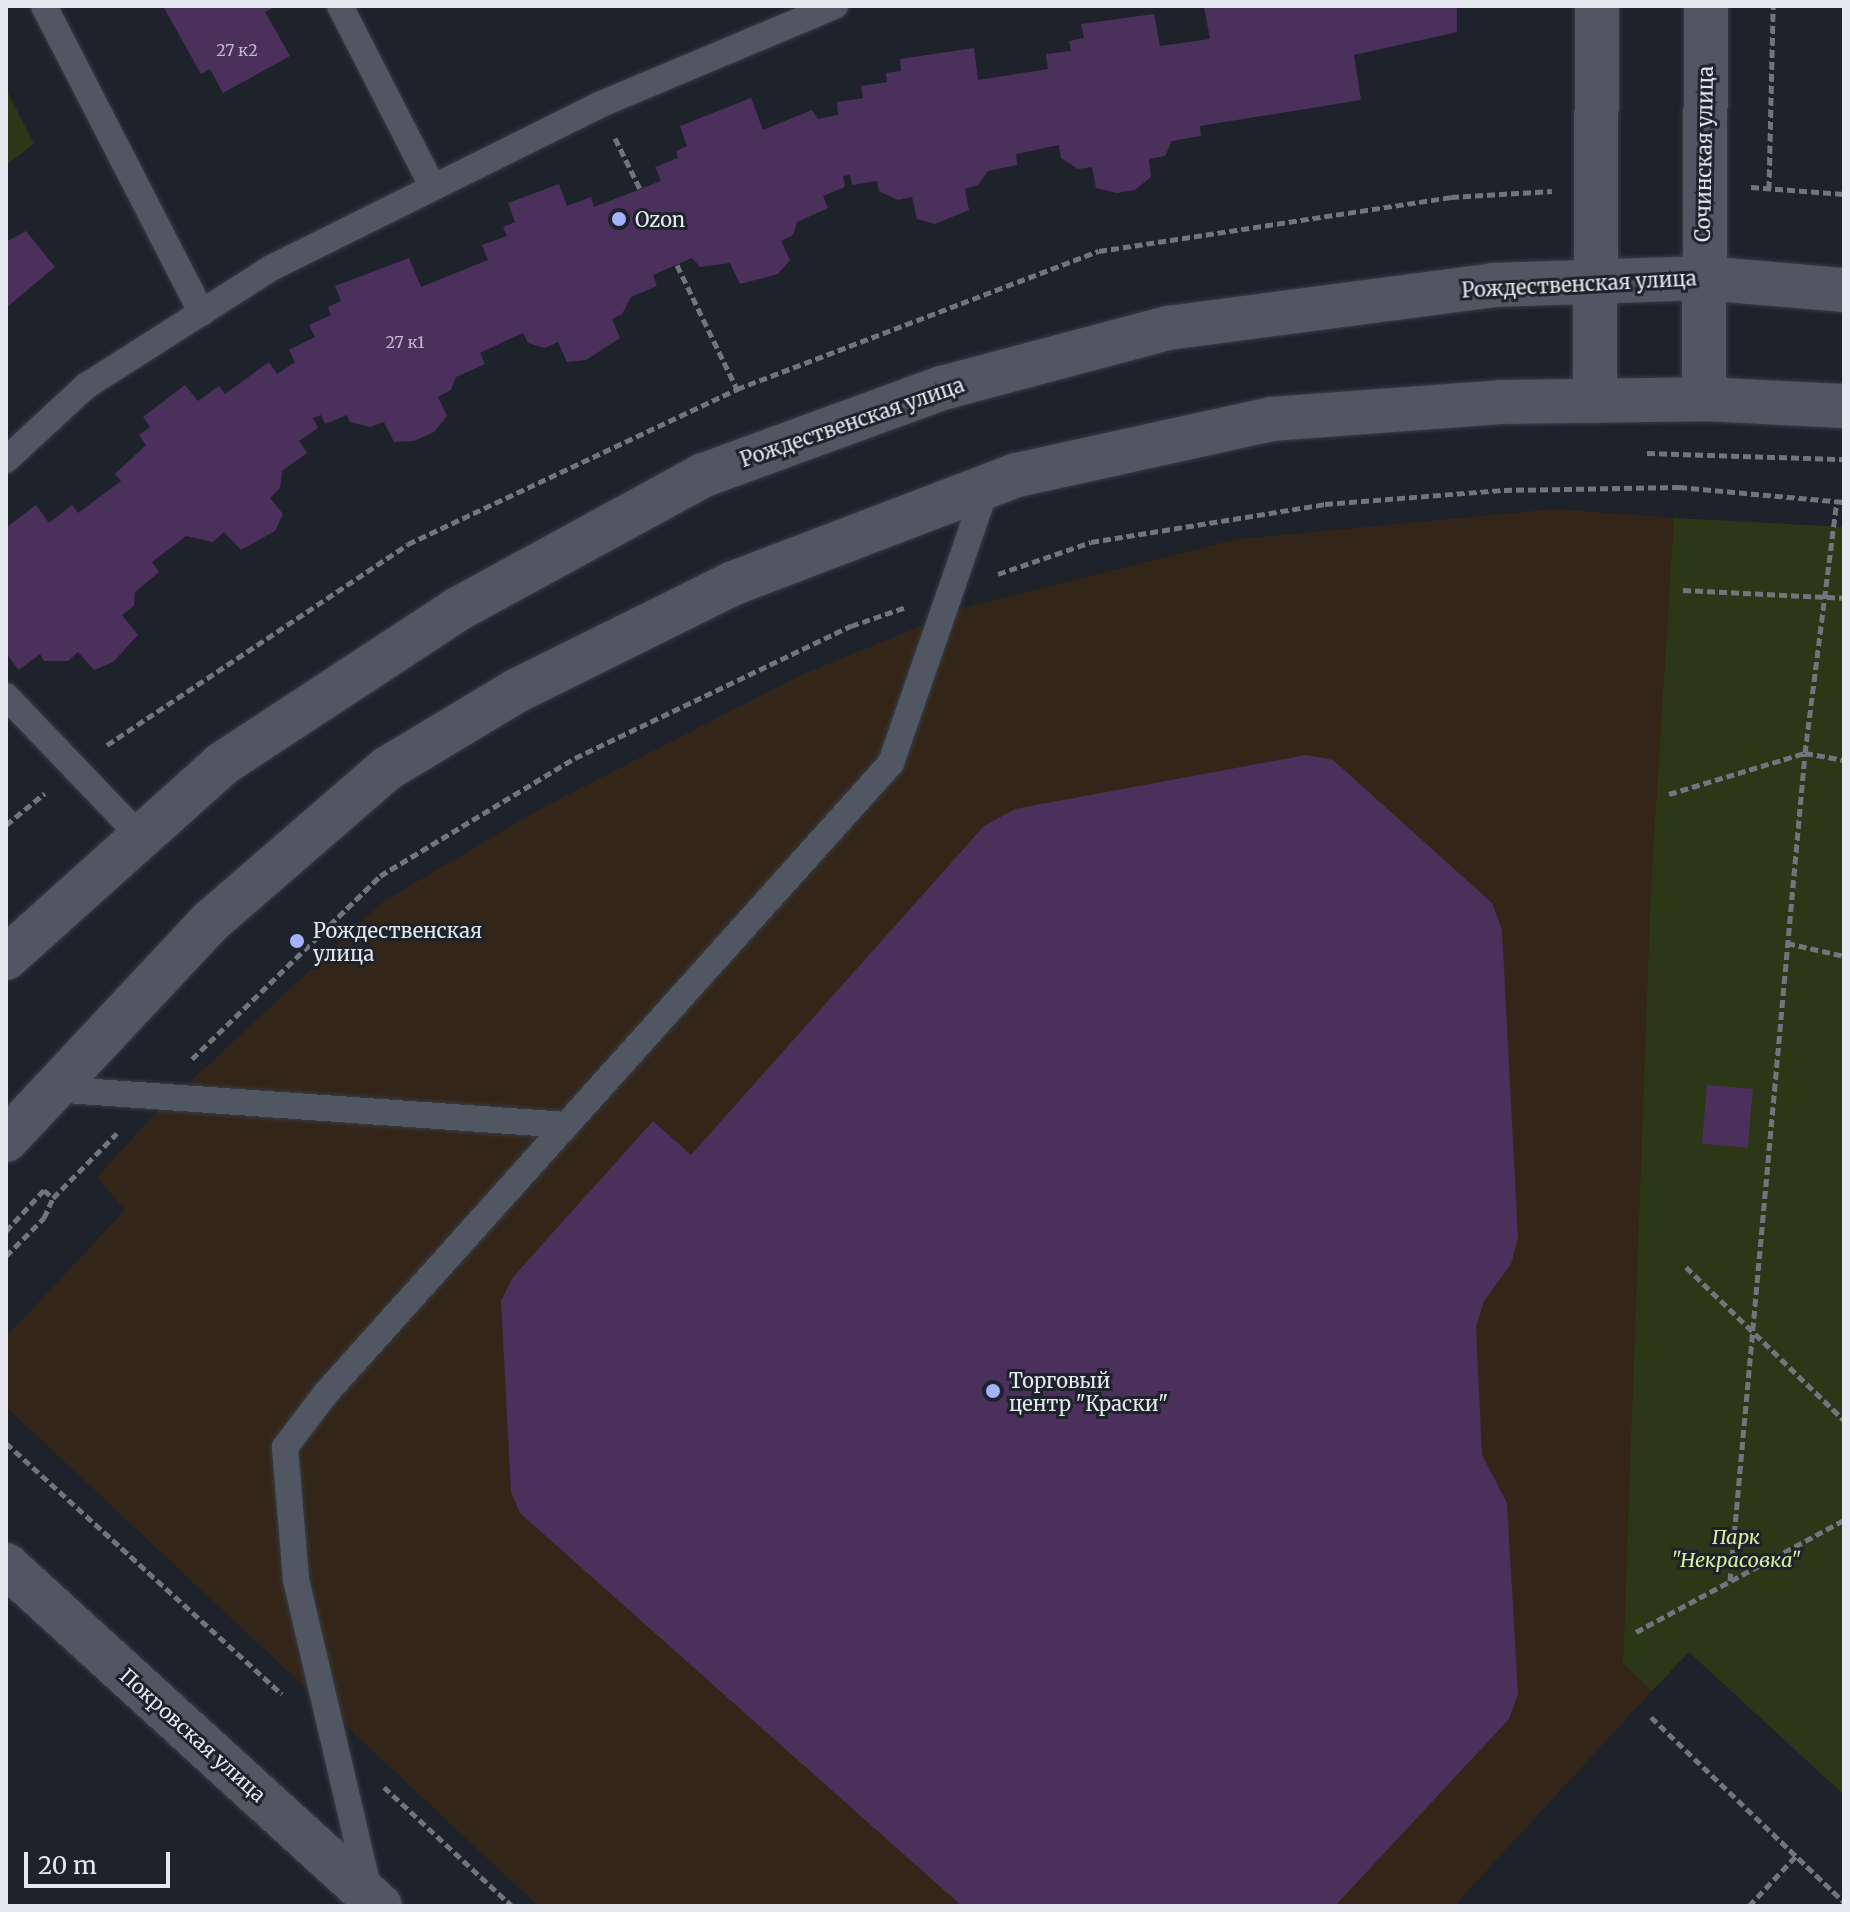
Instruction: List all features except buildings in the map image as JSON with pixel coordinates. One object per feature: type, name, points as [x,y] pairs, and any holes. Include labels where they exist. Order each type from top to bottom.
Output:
[{"type":"street","points":[[1595,401],[1593,282],[1597,6]]},
{"type":"street","name":"Сочинская улица","points":[[1704,399],[1706,6]]},
{"type":"street","name":"Рождественская улица","points":[[6,958],[222,764],[458,609],[704,475],[942,388],[1168,328],[1493,285],[1703,278],[1844,290]]},
{"type":"street","points":[[6,1140],[210,922],[388,768],[516,691],[734,583],[1017,475],[1271,419],[1500,402],[1704,399],[1844,406]]},
{"type":"street","name":"Покровская улица","points":[[6,1565],[375,1901]]},
{"type":"lane","points":[[44,6],[202,313]]},
{"type":"lane","points":[[340,6],[433,188]]},
{"type":"lane","points":[[6,460],[86,386],[271,268],[599,105],[835,6]]},
{"type":"lane","points":[[375,1901],[296,1579],[285,1447],[327,1392],[891,763],[987,486]]},
{"type":"lane","points":[[6,696],[140,836]]},
{"type":"lane","points":[[52,1089],[567,1125]]},
{"type":"path","points":[[1769,189],[1773,6]]},
{"type":"path","points":[[599,105],[640,189]]},
{"type":"path","points":[[1741,187],[1844,194]]},
{"type":"path","points":[[677,265],[737,389]]},
{"type":"path","points":[[1647,453],[1843,459]]},
{"type":"path","points":[[6,1256],[44,1218],[53,1198],[380,876],[575,758],[851,626],[1091,542],[1325,504],[1504,490],[1679,487],[1840,501],[1805,753],[1730,1581]]},
{"type":"path","points":[[1683,590],[1844,598]]},
{"type":"path","points":[[1669,794],[1805,753],[1844,760]]},
{"type":"path","points":[[1787,943],[1844,956]]},
{"type":"path","points":[[6,1231],[44,1190],[53,1198]]},
{"type":"path","points":[[1686,1267],[1752,1326],[1844,1420]]},
{"type":"path","points":[[6,1443],[512,1906]]},
{"type":"path","points":[[1636,1632],[1844,1520]]},
{"type":"path","points":[[1651,1717],[1844,1902]]},
{"type":"path","points":[[1749,1906],[1796,1856]]},
{"type":"shaded area","points":[[1555,509],[1674,518],[1623,1664],[1652,1691],[1454,1906],[538,1906],[6,1407],[6,1337],[125,1210],[97,1177],[149,1120],[384,901],[542,808],[801,675],[970,606],[1237,539]]},
{"type":"green space","points":[[6,89],[34,144],[6,165]]},
{"type":"green space","name":"Парк \"Некрасовка\"","points":[[1674,518],[1844,527],[1844,1795],[1689,1652],[1652,1691],[1623,1664],[1651,887]]},
{"type":"place","name":"Ozon","points":[[619,219]]},
{"type":"place","name":"Рождественская улица","points":[[297,941]]},
{"type":"place","name":"Торговый центр \"Краски\"","points":[[993,1391]]}]
